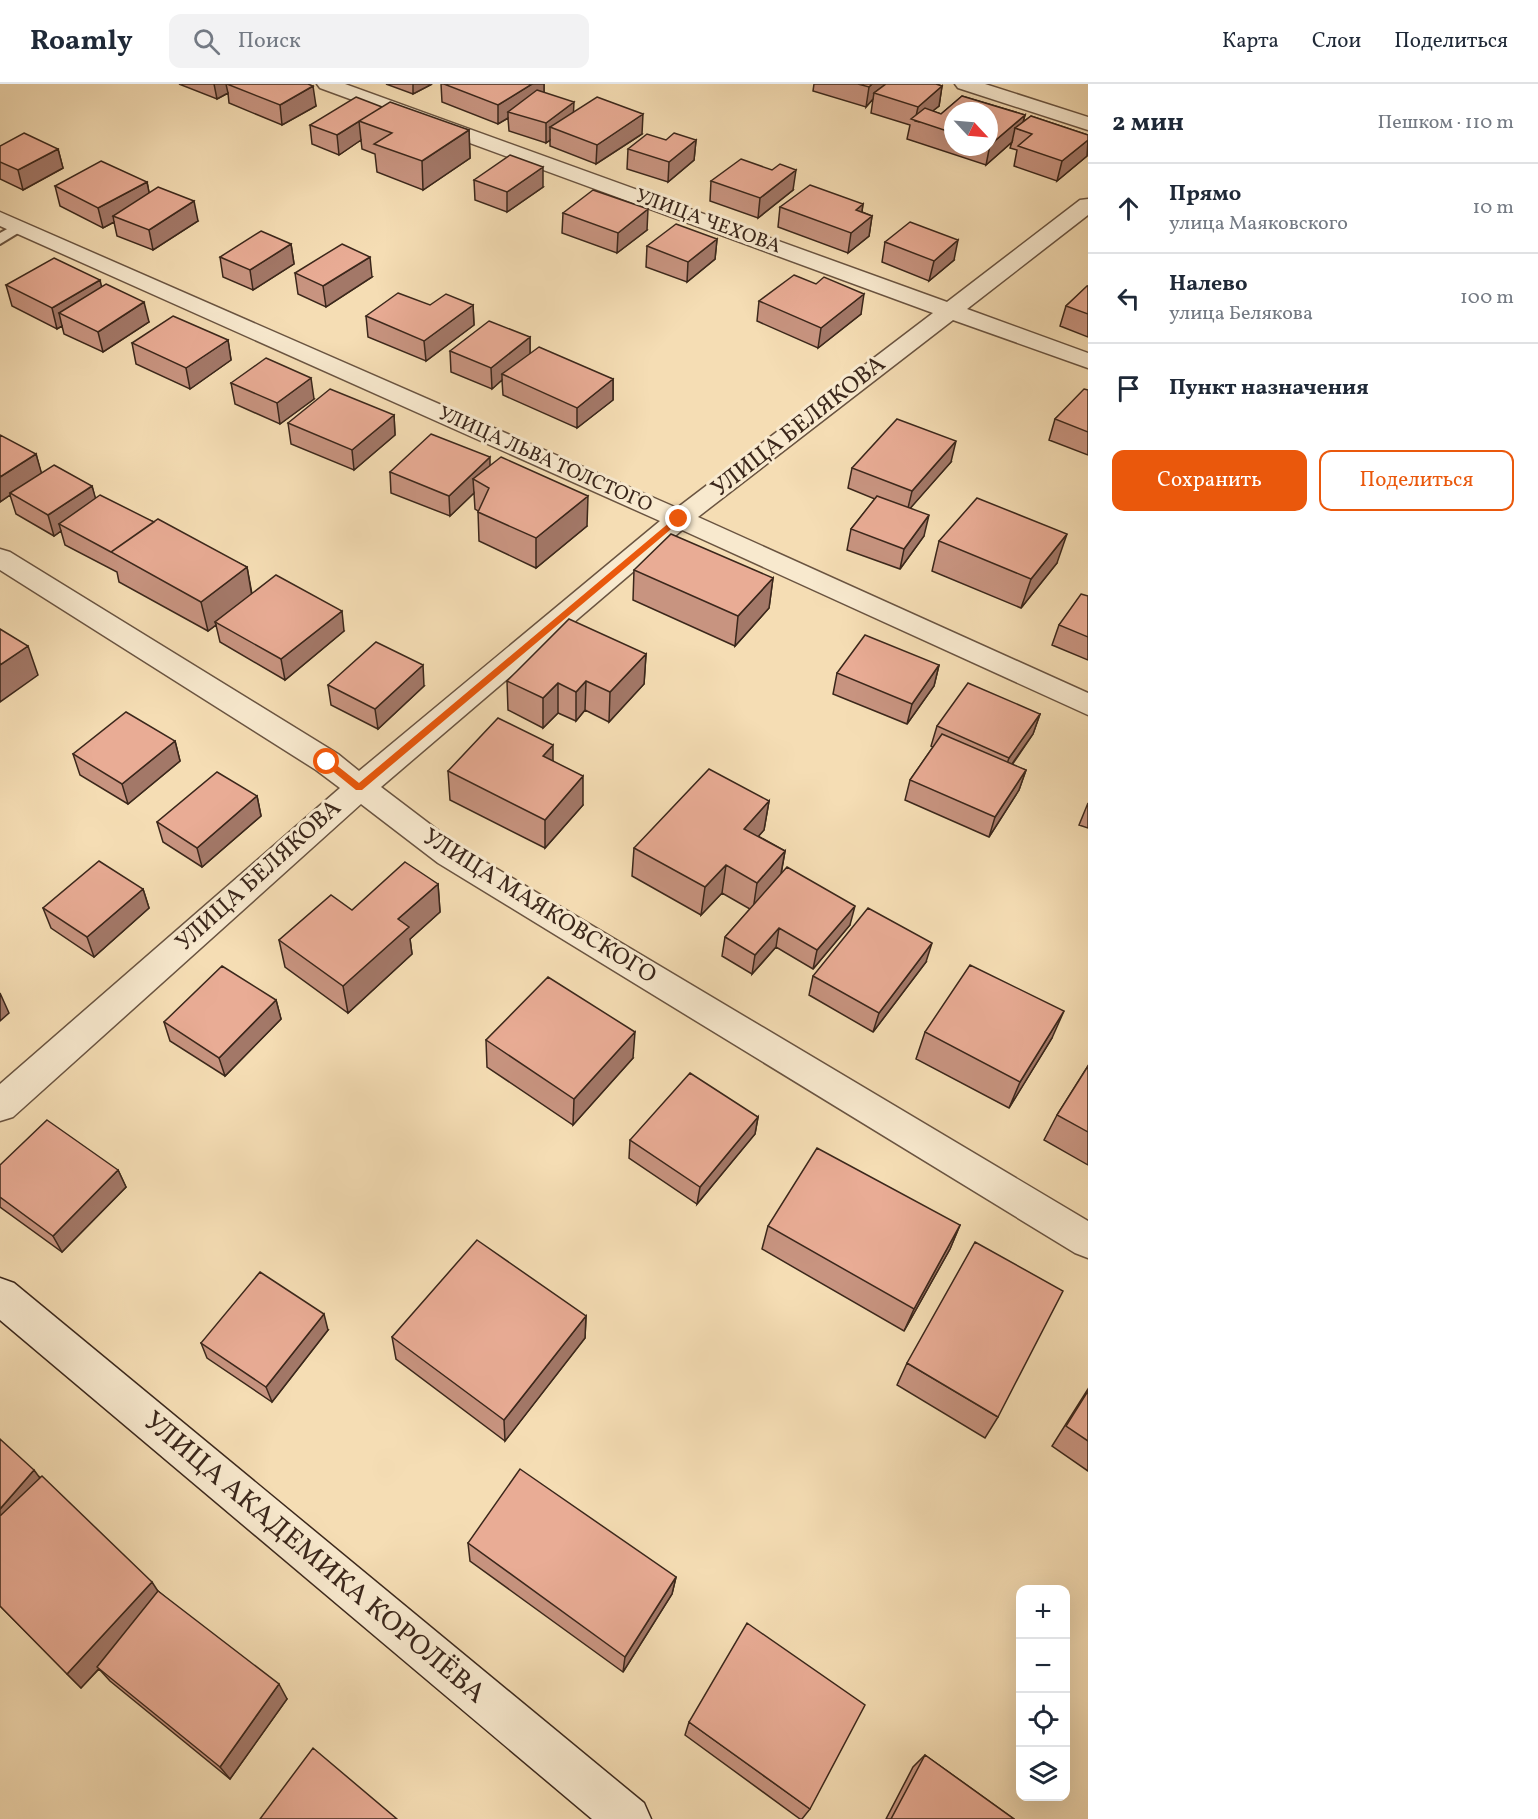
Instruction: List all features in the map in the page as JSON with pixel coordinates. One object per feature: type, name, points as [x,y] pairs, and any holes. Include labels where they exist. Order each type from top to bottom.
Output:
[{"type":"street","name":"УЛИЦА ЧЕХОВА","points":[[327,84],[951,309],[1088,361]]},
{"type":"street","points":[[965,84],[1088,124]]},
{"type":"street","name":"УЛИЦА БЕЛЯКОВА","points":[[0,1106],[359,788],[679,519],[1088,205]]},
{"type":"street","name":"УЛИЦА ЛЬВА ТОЛСТОГО","points":[[6,228],[679,519],[1088,705]]},
{"type":"street","name":"УЛИЦА МАЯКОВСКОГО","points":[[0,558],[327,762],[449,855],[1088,1241]]},
{"type":"street","name":"УЛИЦА АКАДЕМИКА КОРОЛЁВА","points":[[0,1296],[628,1819]]},
{"type":"building","points":[[227,84],[308,84],[313,86],[280,105]]},
{"type":"building","points":[[444,84],[532,84],[498,105]]},
{"type":"building","points":[[886,84],[942,86],[918,107],[874,93]]},
{"type":"building","points":[[537,90],[574,102],[546,123],[508,112]]},
{"type":"building","points":[[962,96],[982,102],[955,102]]},
{"type":"building","points":[[356,97],[382,107],[337,135],[310,125]]},
{"type":"building","points":[[597,97],[643,114],[597,145],[550,127]]},
{"type":"building","points":[[390,102],[469,130],[422,161],[374,144],[392,133],[359,121]]},
{"type":"building","points":[[998,107],[1025,115],[998,138]]},
{"type":"building","points":[[925,108],[941,114],[944,111],[944,130],[911,119]]},
{"type":"building","points":[[1031,116],[1088,135],[1088,140],[1062,161],[1018,146],[1032,134],[1015,128]]},
{"type":"building","points":[[24,133],[58,149],[18,170],[0,162],[0,146]]},
{"type":"building","points":[[674,133],[696,140],[669,162],[628,149],[647,134],[666,140]]},
{"type":"building","points":[[510,155],[543,167],[507,192],[474,180]]},
{"type":"building","points":[[741,159],[772,170],[780,164],[796,170],[760,198],[711,181]]},
{"type":"building","points":[[101,161],[147,182],[98,208],[55,186]]},
{"type":"building","points":[[810,185],[863,204],[856,210],[872,216],[851,233],[780,207]]},
{"type":"building","points":[[158,187],[194,201],[149,230],[113,216]]},
{"type":"building","points":[[593,190],[648,209],[618,233],[563,213]]},
{"type":"building","points":[[910,222],[958,240],[934,261],[885,242]]},
{"type":"building","points":[[676,224],[717,239],[688,262],[647,246]]},
{"type":"building","points":[[261,231],[291,244],[250,270],[220,257]]},
{"type":"building","points":[[342,244],[370,257],[323,286],[295,273]]},
{"type":"building","points":[[54,258],[100,280],[52,308],[6,285]]},
{"type":"building","points":[[794,275],[816,284],[824,277],[864,294],[821,328],[759,301]]},
{"type":"building","points":[[106,284],[144,302],[98,332],[59,313]]},
{"type":"building","points":[[1087,286],[1088,314],[1066,306]]},
{"type":"building","points":[[398,293],[430,305],[446,294],[473,305],[424,341],[366,316]]},
{"type":"building","points":[[173,316],[228,340],[186,368],[132,343]]},
{"type":"building","points":[[489,321],[530,337],[491,368],[450,351]]},
{"type":"building","points":[[539,347],[613,379],[577,408],[502,374]]},
{"type":"building","points":[[266,358],[311,378],[277,403],[231,383]]},
{"type":"building","points":[[330,389],[394,415],[352,450],[288,423]]},
{"type":"building","points":[[1084,389],[1088,390],[1088,432],[1055,419]]},
{"type":"building","points":[[897,419],[956,441],[912,491],[852,468]]},
{"type":"building","points":[[431,434],[490,457],[449,496],[390,472]]},
{"type":"building","points":[[0,435],[36,454],[0,477]]},
{"type":"building","points":[[501,457],[588,496],[536,538],[478,512],[489,488],[473,479]]},
{"type":"building","points":[[54,465],[92,486],[48,515],[10,493]]},
{"type":"building","points":[[100,495],[154,522],[111,552],[59,524]]},
{"type":"building","points":[[877,496],[929,515],[904,549],[851,529]]},
{"type":"building","points":[[977,498],[1067,534],[1031,579],[939,541]]},
{"type":"building","points":[[158,519],[247,567],[201,602],[111,552]]},
{"type":"building","points":[[671,534],[773,578],[738,616],[634,570]]},
{"type":"building","points":[[276,575],[342,611],[281,659],[215,622]]},
{"type":"building","points":[[1081,594],[1088,596],[1088,637],[1059,625]]},
{"type":"building","points":[[569,619],[646,654],[610,692],[586,681],[576,692],[558,683],[543,698],[507,681]]},
{"type":"building","points":[[0,629],[28,646],[0,665]]},
{"type":"building","points":[[865,635],[939,665],[912,704],[837,673]]},
{"type":"building","points":[[376,642],[423,665],[375,709],[328,685]]},
{"type":"building","points":[[968,683],[1040,714],[1009,758],[937,726]]},
{"type":"building","points":[[126,712],[175,741],[122,784],[73,754]]},
{"type":"building","points":[[498,718],[553,745],[543,756],[583,776],[545,820],[448,771]]},
{"type":"building","points":[[942,734],[1026,770],[995,817],[910,780]]},
{"type":"building","points":[[709,769],[769,801],[744,829],[785,851],[757,883],[726,865],[705,887],[634,848]]},
{"type":"building","points":[[217,772],[257,796],[197,848],[157,822]]},
{"type":"building","points":[[99,861],[143,889],[87,937],[43,908]]},
{"type":"building","points":[[405,862],[438,884],[398,919],[409,927],[343,986],[279,940],[331,895],[352,910]]},
{"type":"building","points":[[787,867],[855,906],[817,950],[779,928],[755,955],[725,937]]},
{"type":"building","points":[[868,908],[932,943],[879,1013],[813,976]]},
{"type":"building","points":[[970,965],[1064,1011],[1020,1082],[925,1032]]},
{"type":"building","points":[[222,966],[276,1000],[219,1058],[164,1022]]},
{"type":"building","points":[[548,977],[635,1032],[574,1099],[486,1040]]},
{"type":"building","points":[[1088,1066],[1088,1132],[1057,1115]]},
{"type":"building","points":[[690,1073],[758,1117],[700,1187],[630,1140]]},
{"type":"building","points":[[47,1120],[118,1170],[53,1236],[0,1197],[0,1165]]},
{"type":"building","points":[[817,1148],[960,1225],[914,1309],[768,1226]]},
{"type":"building","points":[[477,1240],[586,1316],[504,1420],[392,1337]]},
{"type":"building","points":[[975,1242],[1063,1291],[998,1417],[907,1363]]},
{"type":"building","points":[[260,1272],[324,1314],[266,1387],[201,1343]]},
{"type":"building","points":[[1088,1391],[1088,1441],[1066,1426]]},
{"type":"building","points":[[0,1439],[34,1470],[0,1509]]},
{"type":"building","points":[[520,1469],[676,1577],[625,1657],[468,1543]]},
{"type":"building","points":[[42,1476],[152,1582],[67,1674],[0,1606],[0,1516]]},
{"type":"building","points":[[158,1591],[279,1684],[220,1767],[97,1667]]},
{"type":"building","points":[[747,1623],[865,1705],[810,1809],[689,1722]]},
{"type":"building","points":[[313,1748],[397,1819],[260,1819]]},
{"type":"building","points":[[925,1755],[1014,1819],[891,1819]]},
{"type":"route","points":[[327,762],[359,788],[679,519]]}]
